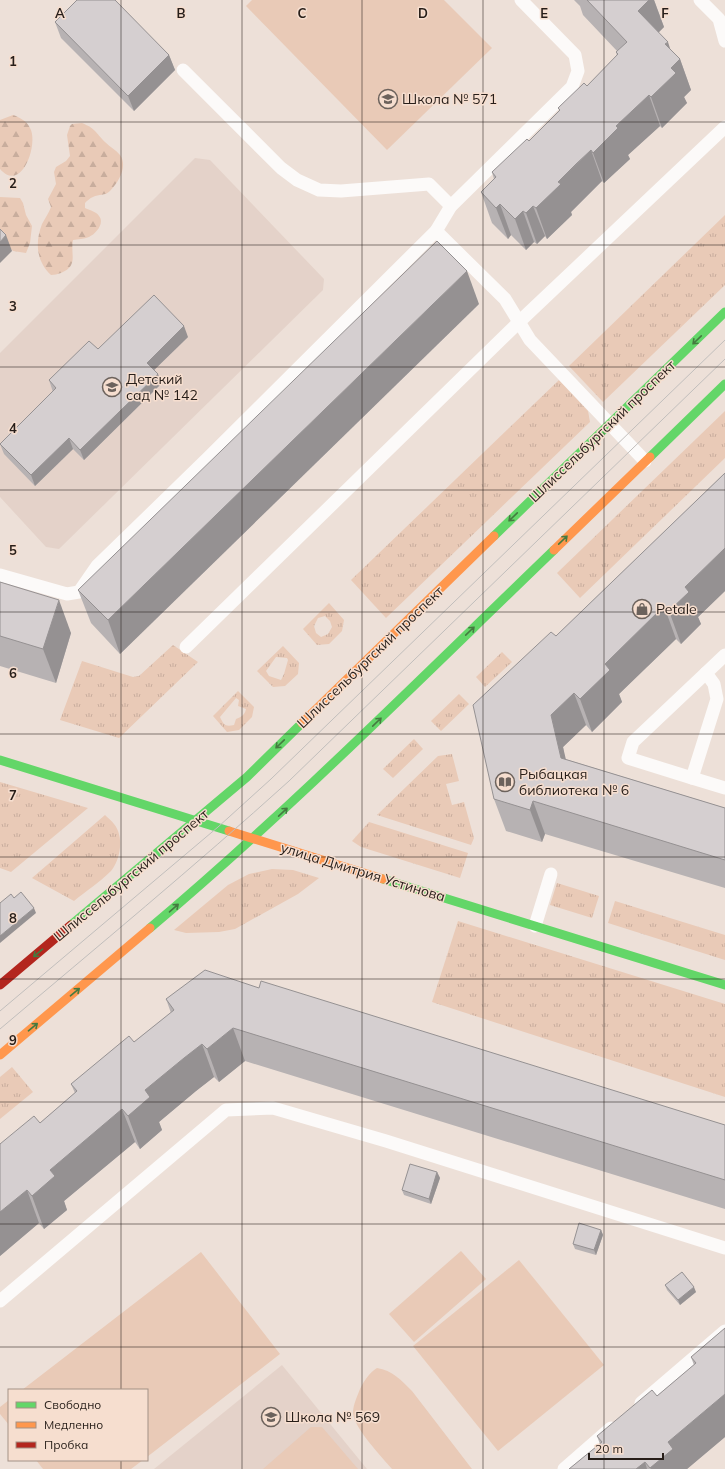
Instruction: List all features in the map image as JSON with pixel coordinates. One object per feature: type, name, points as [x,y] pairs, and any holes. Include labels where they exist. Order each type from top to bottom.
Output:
[{"type":"main road","name":"Шлиссельбургский проспект","points":[[0,984],[247,776],[725,312]]},
{"type":"main road","points":[[0,1055],[255,838],[314,783],[725,384]]},
{"type":"main road","name":"улица Дмитрия Устинова","points":[[0,760],[725,985]]},
{"type":"lane","points":[[0,575],[67,594],[79,592],[97,566],[208,458],[436,231],[451,206],[572,87],[578,71],[574,55],[522,0]]},
{"type":"lane","points":[[700,0],[719,19],[725,41]]},
{"type":"lane","points":[[183,70],[281,168],[297,180],[319,190],[341,192],[429,184],[451,206]]},
{"type":"lane","points":[[186,648],[518,322],[725,127]]},
{"type":"lane","points":[[436,231],[505,299],[530,340],[645,461]]},
{"type":"lane","points":[[725,655],[633,742],[628,758],[725,788]]},
{"type":"lane","points":[[692,778],[717,698],[714,684],[706,673]]},
{"type":"lane","points":[[535,926],[551,874]]},
{"type":"lane","points":[[0,1301],[226,1110],[273,1108],[386,1141],[725,1248]]},
{"type":"lane","points":[[564,1469],[725,1331]]},
{"type":"shaded area","name":"Детский сад № 142","points":[[195,158],[210,160],[324,279],[323,290],[59,549],[46,547],[0,497],[0,353]]},
{"type":"shaded area","name":"Школа № 569","points":[[282,1365],[367,1469],[154,1469]]},
{"type":"green space","name":"Школа № 571","points":[[252,0],[444,0],[492,48],[387,150],[246,6]]},
{"type":"green space","points":[[13,115],[27,123],[32,135],[32,144],[27,164],[22,171],[15,175],[8,175],[0,169],[0,120]]},
{"type":"green space","points":[[82,123],[93,129],[120,155],[123,169],[119,179],[110,191],[106,194],[92,197],[85,203],[85,208],[97,213],[101,219],[99,228],[89,237],[73,240],[73,259],[70,267],[61,273],[51,275],[42,264],[38,251],[38,238],[42,224],[51,207],[48,199],[56,184],[54,172],[56,167],[66,161],[70,156],[67,135],[70,126],[72,124]]},
{"type":"green space","points":[[0,197],[20,198],[23,203],[26,215],[32,226],[30,243],[26,253],[13,251],[0,237]]},
{"type":"green space","points":[[725,215],[725,285],[603,402],[569,366]]},
{"type":"green space","points":[[559,380],[588,411],[590,422],[386,618],[351,580]]},
{"type":"green space","points":[[725,411],[725,458],[580,598],[557,573]]},
{"type":"green space","points":[[329,603],[344,620],[342,631],[329,644],[317,645],[303,629]],"holes":[[[325,616],[330,621],[332,627],[328,634],[321,637],[316,633],[314,626],[318,618]]]},
{"type":"green space","points":[[173,645],[198,662],[119,738],[60,720],[82,661],[133,677],[139,676]]},
{"type":"green space","points":[[283,646],[299,663],[298,674],[285,686],[273,687],[257,671]],"holes":[[[276,657],[287,658],[288,660],[281,680],[269,676],[266,671]]]},
{"type":"green space","points":[[502,652],[512,662],[485,687],[476,677]]},
{"type":"green space","points":[[238,691],[254,707],[252,717],[239,730],[227,732],[213,716]],"holes":[[[236,698],[239,700],[238,706],[246,709],[245,713],[236,719],[234,725],[225,725],[220,717]]]},
{"type":"green space","points":[[459,694],[469,704],[441,731],[431,721]]},
{"type":"green space","points":[[414,739],[423,749],[393,778],[383,769]]},
{"type":"green space","points":[[452,754],[459,781],[446,784],[452,805],[464,802],[474,838],[471,845],[377,815],[438,756]]},
{"type":"green space","points":[[0,782],[88,808],[11,872],[0,868]]},
{"type":"green space","points":[[105,815],[117,829],[120,848],[114,866],[102,879],[74,901],[32,878]]},
{"type":"green space","points":[[369,822],[468,853],[460,878],[361,847],[352,841]]},
{"type":"green space","points":[[272,869],[293,870],[319,878],[298,894],[235,929],[219,932],[186,933],[174,930],[228,885],[249,874]]},
{"type":"green space","points":[[557,883],[599,896],[592,918],[550,905]]},
{"type":"green space","points":[[615,901],[725,935],[725,960],[608,923]]},
{"type":"green space","points":[[458,921],[725,1004],[725,1097],[432,1002]]},
{"type":"green space","points":[[12,1067],[33,1092],[0,1119],[0,1077]]},
{"type":"green space","points":[[461,1251],[486,1279],[414,1342],[389,1314]]},
{"type":"green space","points":[[201,1252],[280,1354],[148,1456],[148,1389],[23,1389]]},
{"type":"green space","points":[[519,1260],[604,1365],[498,1451],[413,1346]]},
{"type":"green space","points":[[377,1368],[392,1374],[412,1391],[472,1469],[392,1469],[363,1434],[353,1413],[354,1404],[360,1389],[369,1375]]},
{"type":"green space","points":[[8,1401],[8,1424],[0,1414],[0,1407]]},
{"type":"green space","points":[[311,1427],[322,1427],[358,1469],[263,1469]]},
{"type":"green space","points":[[37,1461],[142,1461],[131,1469],[43,1469]]},
{"type":"building","points":[[77,0],[115,0],[169,55],[128,96],[55,22]]},
{"type":"building","points":[[587,0],[649,0],[638,11],[668,42],[665,44],[680,59],[671,68],[676,73],[651,97],[649,95],[616,126],[618,128],[593,153],[591,150],[576,164],[558,182],[561,184],[536,208],[533,206],[526,213],[523,211],[515,219],[500,204],[496,208],[481,192],[496,177],[492,172],[527,139],[529,141],[560,110],[558,108],[584,83],[587,86],[618,54],[616,52],[627,42]]},
{"type":"building","points":[[0,229],[6,235],[0,242]]},
{"type":"building","points":[[437,241],[467,271],[108,620],[78,590]]},
{"type":"building","points":[[154,295],[184,326],[147,363],[158,374],[80,450],[69,438],[31,475],[0,444],[56,388],[49,380],[89,341],[98,349]]},
{"type":"building","points":[[725,473],[725,548],[685,587],[689,592],[669,611],[664,606],[605,664],[610,670],[580,699],[574,693],[551,715],[561,758],[725,808],[725,860],[533,801],[530,810],[494,799],[473,705],[551,632],[556,636]]},
{"type":"building","points":[[0,582],[59,600],[43,649],[0,636]]},
{"type":"building","points":[[21,892],[34,908],[0,936],[0,903],[11,894],[14,898]]},
{"type":"building","points":[[205,970],[259,988],[261,981],[725,1125],[725,1180],[233,1028],[207,1049],[202,1044],[145,1090],[150,1097],[128,1116],[122,1109],[50,1170],[55,1176],[32,1196],[27,1190],[0,1212],[0,1144],[34,1116],[40,1123],[77,1091],[71,1084],[129,1036],[134,1042],[174,1010],[166,999]]},
{"type":"building","points":[[410,1164],[437,1172],[429,1199],[402,1190]]},
{"type":"building","points":[[579,1223],[601,1230],[594,1250],[573,1244]]},
{"type":"building","points":[[682,1272],[694,1287],[678,1300],[665,1285]]},
{"type":"building","points":[[725,1328],[725,1394],[668,1442],[673,1449],[650,1468],[645,1462],[636,1469],[569,1469],[602,1442],[597,1436],[652,1390],[657,1396],[696,1363],[691,1357]]},
{"type":"tram line","points":[[0,1011],[218,827],[271,779],[725,340]]},
{"type":"tram line","points":[[0,1029],[182,875],[289,781],[725,359]]},
{"type":"traffic: fast","points":[[494,536],[725,312]]},
{"type":"traffic: fast","points":[[650,457],[725,384]]},
{"type":"traffic: fast","points":[[150,928],[305,790],[554,550]]},
{"type":"traffic: fast","points":[[71,925],[247,777],[302,723]]},
{"type":"traffic: fast","points":[[0,760],[229,831]]},
{"type":"traffic: fast","points":[[383,879],[725,985]]},
{"type":"traffic: slow","points":[[554,550],[650,457]]},
{"type":"traffic: slow","points":[[302,723],[494,536]]},
{"type":"traffic: slow","points":[[229,831],[383,879]]},
{"type":"traffic: slow","points":[[0,1055],[150,928]]},
{"type":"traffic: jam","points":[[0,985],[71,925]]},
{"type":"place","name":"Школа № 571","points":[[388,99]]},
{"type":"place","name":"Детский сад № 142","points":[[112,387]]},
{"type":"place","name":"Petale","points":[[642,609]]},
{"type":"place","name":"Рыбацкая библиотека № 6","points":[[505,782]]},
{"type":"place","name":"Школа № 569","points":[[271,1417]]}]
